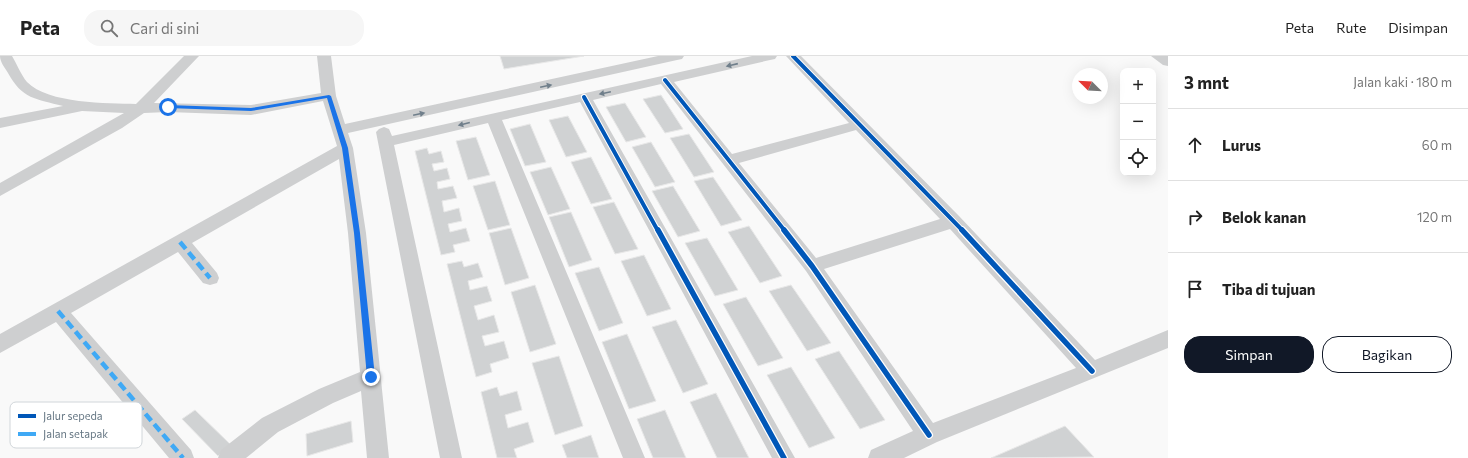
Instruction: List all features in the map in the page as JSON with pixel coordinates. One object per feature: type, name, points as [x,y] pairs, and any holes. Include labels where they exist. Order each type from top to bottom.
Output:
[{"type":"street","points":[[5,56],[21,84],[29,91],[36,95],[84,107],[140,109],[168,107],[251,110],[329,96]]},
{"type":"street","points":[[0,190],[91,141],[140,109],[192,56]]},
{"type":"street","points":[[324,56],[329,96],[345,148],[357,233],[378,458]]},
{"type":"street","points":[[340,130],[677,56]]},
{"type":"street","points":[[386,142],[770,56]]},
{"type":"street","points":[[793,56],[858,125],[953,221],[1092,371]]},
{"type":"street","points":[[1158,56],[1168,62]]},
{"type":"street","points":[[665,80],[812,266],[929,435]]},
{"type":"street","points":[[584,97],[784,458]]},
{"type":"street","points":[[0,123],[84,107]]},
{"type":"street","points":[[493,117],[634,458]]},
{"type":"street","points":[[381,122],[451,458]]},
{"type":"street","points":[[729,160],[858,125]]},
{"type":"street","points":[[0,344],[345,148]]},
{"type":"street","points":[[812,266],[953,221]]},
{"type":"street","points":[[180,242],[210,278]]},
{"type":"street","points":[[58,311],[135,402]]},
{"type":"street","points":[[879,458],[929,435],[1092,371],[1168,339]]},
{"type":"street","points":[[229,458],[270,425],[326,396],[371,377]]},
{"type":"street","points":[[142,410],[183,458]]},
{"type":"building","points":[[500,56],[584,56],[504,69]]},
{"type":"building","points":[[661,95],[683,129],[665,133],[643,99]]},
{"type":"building","points":[[625,103],[646,137],[626,142],[606,107]]},
{"type":"building","points":[[568,116],[587,152],[566,157],[549,120]]},
{"type":"building","points":[[530,124],[546,162],[525,166],[510,129]]},
{"type":"building","points":[[689,134],[714,172],[694,177],[670,138]]},
{"type":"building","points":[[476,137],[490,175],[468,180],[456,141]]},
{"type":"building","points":[[651,142],[675,182],[655,187],[632,147]]},
{"type":"building","points":[[427,148],[429,154],[441,151],[444,162],[432,164],[434,171],[447,168],[450,179],[437,182],[438,189],[453,186],[457,198],[442,201],[444,212],[459,208],[462,221],[448,224],[450,232],[466,228],[470,241],[453,245],[455,252],[441,255],[415,151]]},
{"type":"building","points":[[591,157],[612,199],[591,204],[571,162]]},
{"type":"building","points":[[551,167],[570,209],[548,215],[530,172]]},
{"type":"building","points":[[713,177],[742,220],[721,226],[694,181]]},
{"type":"building","points":[[495,181],[510,225],[488,230],[473,186]]},
{"type":"building","points":[[673,186],[700,231],[678,237],[652,191]]},
{"type":"building","points":[[614,202],[638,249],[615,254],[593,207]]},
{"type":"building","points":[[571,212],[592,260],[569,267],[549,217]]},
{"type":"building","points":[[749,226],[782,276],[760,283],[728,232]]},
{"type":"building","points":[[511,228],[529,278],[505,285],[489,233]]},
{"type":"building","points":[[707,238],[738,290],[715,296],[685,243]]},
{"type":"building","points":[[644,255],[671,309],[647,316],[621,261]]},
{"type":"building","points":[[462,261],[464,267],[478,263],[483,277],[468,281],[470,290],[487,286],[492,301],[474,306],[478,320],[494,315],[499,332],[482,336],[485,346],[504,341],[509,358],[490,364],[492,372],[476,377],[447,264]]},
{"type":"building","points":[[599,267],[623,323],[599,331],[575,273]]},
{"type":"building","points":[[535,285],[556,344],[530,352],[511,292]]},
{"type":"building","points":[[791,285],[831,343],[807,351],[769,291]]},
{"type":"building","points":[[746,297],[783,358],[758,366],[723,304]]},
{"type":"building","points":[[676,320],[708,384],[683,393],[652,327]]},
{"type":"building","points":[[627,334],[656,401],[629,409],[602,342]]},
{"type":"building","points":[[839,351],[885,420],[860,429],[815,359]]},
{"type":"building","points":[[559,356],[583,426],[555,435],[532,363]]},
{"type":"building","points":[[791,367],[835,438],[809,448],[767,375]]},
{"type":"building","points":[[497,387],[500,396],[517,391],[522,410],[505,415],[508,428],[528,422],[534,442],[514,449],[517,458],[497,458],[481,392]]},
{"type":"building","points":[[716,393],[749,458],[717,458],[690,402]]},
{"type":"building","points":[[195,410],[231,445],[218,456],[182,419]]},
{"type":"building","points":[[665,410],[686,458],[653,458],[637,419]]},
{"type":"building","points":[[351,421],[353,442],[307,456],[306,434]]},
{"type":"building","points":[[1065,426],[1094,457],[991,458]]},
{"type":"building","points":[[591,435],[599,458],[567,458],[562,445]]},
{"type":"marked path","points":[[180,242],[210,278]]},
{"type":"marked path","points":[[58,311],[135,402]]},
{"type":"marked path","points":[[142,410],[183,458]]},
{"type":"cycle path","points":[[793,56],[953,221],[1092,371]]},
{"type":"cycle path","points":[[665,80],[812,266],[929,435]]},
{"type":"cycle path","points":[[584,97],[784,458]]},
{"type":"route","points":[[168,107],[251,110],[329,96],[345,148],[357,233],[371,377]]}]
